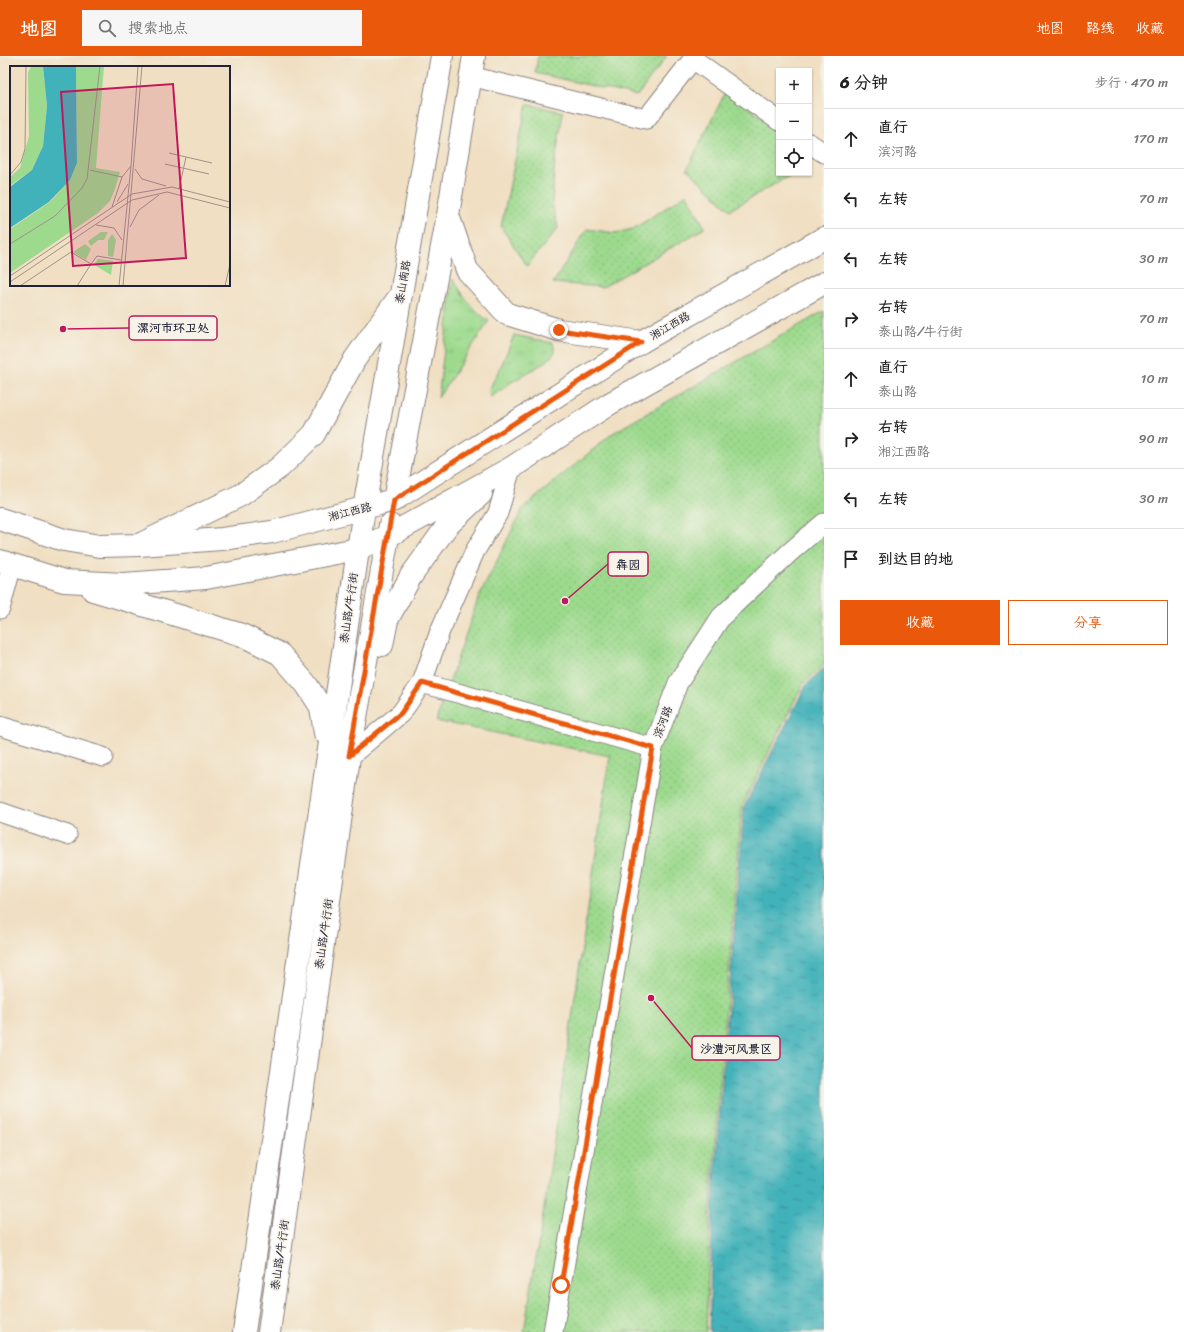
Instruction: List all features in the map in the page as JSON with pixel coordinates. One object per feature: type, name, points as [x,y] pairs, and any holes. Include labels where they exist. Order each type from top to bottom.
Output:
[{"type":"main road","name":"泰山南路","points":[[357,549],[442,56]]},
{"type":"main road","points":[[394,500],[448,215],[472,66]]},
{"type":"main road","points":[[448,215],[467,270],[507,314],[559,330],[641,342]]},
{"type":"main road","name":"湘江西路","points":[[0,519],[64,540],[100,546],[139,545],[222,539],[272,532],[394,500],[641,342],[824,238]]},
{"type":"main road","points":[[64,582],[124,584],[206,578],[357,549],[388,536],[511,468],[610,404],[824,283]]},
{"type":"main road","points":[[139,545],[241,495],[280,467],[314,434],[355,359],[401,294]]},
{"type":"main road","points":[[349,756],[368,713],[388,620],[411,576],[446,526],[511,468]]},
{"type":"main road","name":"泰山路/牛行街","points":[[270,1332],[349,756],[394,500]]},
{"type":"main road","name":"泰山路/牛行街","points":[[244,1332],[357,549]]},
{"type":"main road","points":[[6,563],[64,582],[242,635],[280,654],[306,684],[321,707],[328,750]]},
{"type":"street","points":[[472,66],[646,119],[694,57],[776,119]]},
{"type":"street","points":[[812,144],[824,153]]},
{"type":"street","points":[[349,756],[401,713],[422,683],[440,631],[475,551],[498,513],[511,468]]},
{"type":"street","name":"滨河路","points":[[553,1332],[653,748],[678,683],[721,617],[789,553],[824,523]]},
{"type":"street","points":[[0,609],[6,563]]},
{"type":"street","points":[[422,683],[653,748]]},
{"type":"street","points":[[0,726],[102,757]]},
{"type":"street","points":[[0,812],[67,835]]},
{"type":"green space","points":[[538,56],[667,56],[637,96],[535,73]]},
{"type":"green space","points":[[726,91],[776,128],[776,176],[789,176],[730,210],[687,169]]},
{"type":"green space","points":[[527,104],[563,112],[554,170],[552,203],[558,228],[527,266],[501,227]]},
{"type":"green space","points":[[687,194],[705,228],[603,287],[553,283],[587,229],[615,233],[633,229]]},
{"type":"green space","points":[[453,279],[473,308],[489,321],[438,398]]},
{"type":"green space","points":[[824,311],[824,665],[803,684],[742,806],[711,1196],[706,1332],[524,1332],[547,1190],[610,756],[436,721],[478,599],[523,508],[613,433]]},
{"type":"green space","points":[[514,335],[553,343],[555,352],[547,361],[512,382],[491,397],[489,390]]},
{"type":"water","points":[[824,668],[824,1332],[709,1332],[713,1197],[744,807],[806,685]]},
{"type":"place","name":"漯河市环卫处","points":[[63,329]]},
{"type":"place","name":"犇园","points":[[565,601]]},
{"type":"place","name":"沙澧河风景区","points":[[651,998]]},
{"type":"route","points":[[559,330],[641,342],[394,500],[349,756],[401,713],[422,683],[653,748],[561,1285]]}]
